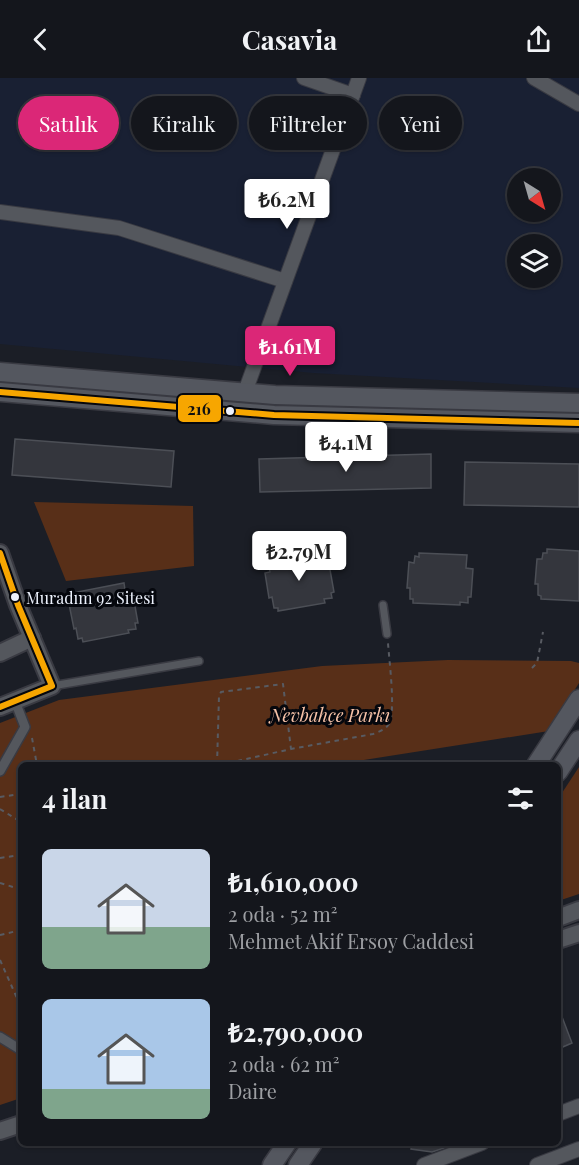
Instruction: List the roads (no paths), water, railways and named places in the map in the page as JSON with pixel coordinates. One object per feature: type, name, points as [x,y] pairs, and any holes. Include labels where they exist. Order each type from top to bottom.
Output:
[{"type":"main road","points":[[0,372],[275,395],[579,402]]},
{"type":"main road","points":[[0,392],[274,415],[579,423]]},
{"type":"main road","points":[[538,762],[579,699]]},
{"type":"main road","points":[[561,767],[579,740]]},
{"type":"main road","points":[[276,1164],[285,1146]]},
{"type":"main road","points":[[298,1165],[311,1146]]},
{"type":"street","points":[[304,78],[353,95]]},
{"type":"street","points":[[245,392],[359,78]]},
{"type":"street","points":[[534,78],[579,104]]},
{"type":"street","points":[[0,212],[119,228],[285,281]]},
{"type":"street","points":[[0,553],[18,605],[52,686],[7,704],[25,727],[0,771]]},
{"type":"street","points":[[0,653],[32,638]]},
{"type":"street","points":[[561,917],[579,910]]},
{"type":"street","points":[[561,939],[579,933]]},
{"type":"street","points":[[0,1037],[18,1048]]},
{"type":"street","points":[[561,1113],[579,1106]]},
{"type":"street","points":[[0,1131],[18,1125]]},
{"type":"street","points":[[424,1165],[474,1146]]},
{"type":"street","points":[[537,1165],[579,1149]]},
{"type":"lane","points":[[383,605],[387,634]]},
{"type":"lane","points":[[52,686],[200,661]]},
{"type":"place","name":"Muradım 92 Sitesi","points":[[15,597]]},
{"type":"park label","name":"Nevbahçe Parkı","points":[[330,715]]}]
